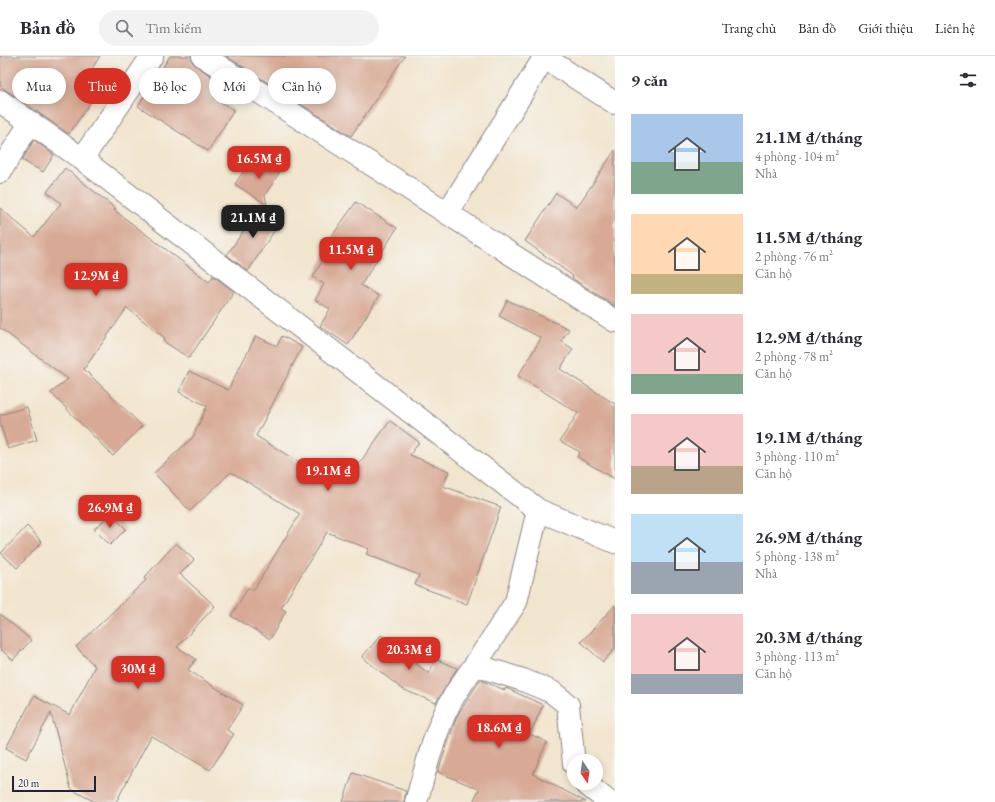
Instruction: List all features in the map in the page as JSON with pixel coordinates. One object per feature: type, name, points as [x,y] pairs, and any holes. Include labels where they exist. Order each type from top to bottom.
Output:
[{"type":"street","points":[[82,159],[152,56]]},
{"type":"street","points":[[203,56],[448,212],[615,321]]},
{"type":"street","points":[[448,212],[543,57],[615,104]]},
{"type":"street","points":[[0,101],[82,159],[538,510],[615,542]]},
{"type":"street","points":[[0,172],[30,123]]},
{"type":"street","points":[[416,802],[431,751],[445,712],[458,689],[516,602],[538,510]]},
{"type":"street","points":[[475,665],[523,680],[552,692],[568,705],[573,754]]},
{"type":"street","points":[[594,790],[609,802]]},
{"type":"building","points":[[0,56],[100,56],[92,68],[74,68],[74,104],[89,104],[69,134],[26,104],[66,104],[66,68],[12,68],[12,94],[0,86]]},
{"type":"building","points":[[170,56],[191,56],[192,62],[199,68],[162,68]]},
{"type":"building","points":[[226,56],[405,56],[351,136],[301,104],[336,104],[336,68],[268,68],[268,83],[260,78],[260,68],[245,68]]},
{"type":"building","points":[[201,69],[209,74],[209,104],[224,104],[234,110],[208,151],[138,106],[139,104],[201,104]]},
{"type":"building","points":[[34,140],[54,155],[43,172],[22,160]]},
{"type":"building","points":[[615,150],[615,306],[572,278],[573,276],[525,241],[556,193],[577,207]]},
{"type":"building","points":[[262,158],[281,170],[265,195],[267,205],[235,184],[245,169],[255,169]]},
{"type":"building","points":[[65,168],[116,209],[114,210],[209,282],[213,276],[234,291],[189,358],[163,341],[165,338],[127,308],[84,369],[142,426],[113,456],[51,393],[68,379],[0,328],[0,208],[34,237],[61,203],[47,192]]},
{"type":"building","points":[[356,202],[397,228],[361,285],[379,296],[348,345],[320,326],[330,309],[315,300],[324,284],[313,277],[330,248],[325,246]]},
{"type":"building","points":[[259,208],[280,222],[248,271],[227,255]]},
{"type":"building","points":[[507,300],[569,329],[561,341],[573,349],[560,369],[615,404],[615,479],[577,457],[580,452],[560,441],[578,413],[518,376],[541,338],[499,316]]},
{"type":"building","points":[[256,336],[277,346],[282,336],[302,347],[256,436],[325,478],[330,470],[347,480],[390,421],[419,442],[410,455],[449,471],[443,486],[501,507],[467,604],[415,585],[419,575],[366,554],[369,549],[327,532],[281,608],[286,611],[270,639],[231,616],[248,588],[253,591],[300,514],[231,472],[190,511],[154,473],[193,437],[207,406],[179,392],[189,371],[228,390]]},
{"type":"building","points":[[27,407],[37,440],[8,449],[0,423],[0,415]]},
{"type":"building","points":[[111,514],[126,529],[110,545],[94,529]]},
{"type":"building","points":[[27,526],[42,542],[17,568],[1,553]]},
{"type":"building","points":[[176,543],[194,560],[180,574],[215,606],[177,647],[196,659],[188,670],[243,705],[227,730],[234,734],[210,770],[151,736],[116,802],[95,802],[71,789],[51,713],[26,759],[6,748],[34,696],[70,715],[95,666],[76,647],[146,580],[144,578]]},
{"type":"building","points":[[615,605],[615,648],[603,662],[581,642]]},
{"type":"building","points":[[0,614],[31,640],[13,660],[0,649]]},
{"type":"building","points":[[381,635],[429,674],[435,659],[457,668],[436,703],[402,689],[362,657]]},
{"type":"building","points":[[480,680],[505,690],[506,688],[543,705],[530,734],[547,742],[533,774],[586,802],[473,802],[479,789],[438,772],[457,716]]},
{"type":"building","points":[[353,773],[406,791],[404,802],[343,802]]}]
